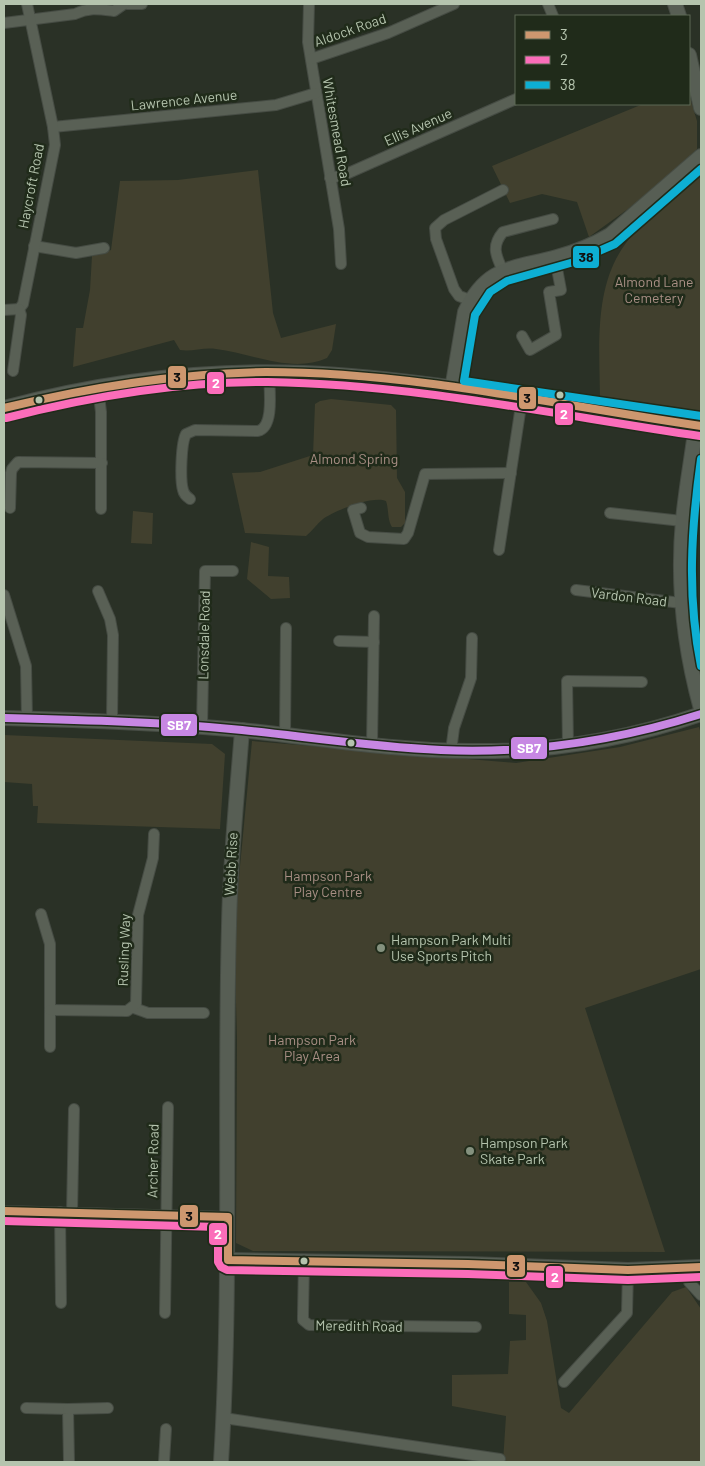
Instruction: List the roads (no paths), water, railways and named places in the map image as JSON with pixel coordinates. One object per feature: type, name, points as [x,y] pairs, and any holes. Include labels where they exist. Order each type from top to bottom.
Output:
[{"type":"street","name":"Haycroft Road","points":[[12,371],[21,315],[18,309],[23,304],[55,145],[53,127],[27,4]]},
{"type":"street","points":[[4,23],[75,14],[85,9],[97,7],[114,10],[126,4],[142,4]]},
{"type":"street","name":"Whitesmead Road","points":[[308,4],[310,59],[339,229],[340,264]]},
{"type":"street","name":"Aldock Road","points":[[310,59],[388,33],[454,4]]},
{"type":"street","points":[[690,60],[701,108]]},
{"type":"street","name":"Lawrence Avenue","points":[[53,127],[276,105],[316,93]]},
{"type":"street","name":"Ellis Avenue","points":[[330,178],[344,175],[515,99]]},
{"type":"street","points":[[452,389],[462,321],[470,300],[487,281],[503,270],[581,250],[610,235],[701,156]]},
{"type":"street","points":[[470,300],[459,296],[454,289],[436,239],[435,228],[444,220],[503,190]]},
{"type":"street","points":[[503,270],[495,251],[499,237],[507,230],[553,219]]},
{"type":"street","points":[[34,246],[76,253],[104,248]]},
{"type":"street","points":[[522,336],[530,350],[556,335],[549,292],[560,290],[555,258]]},
{"type":"street","points":[[4,310],[18,309]]},
{"type":"street","points":[[190,499],[184,494],[182,487],[184,438],[189,432],[195,430],[258,431],[264,429],[269,419],[269,372]]},
{"type":"street","points":[[4,408],[98,387],[186,376],[269,372],[359,377],[699,425]]},
{"type":"street","points":[[98,387],[101,412],[101,510]]},
{"type":"street","points":[[499,550],[522,399]]},
{"type":"street","name":"Vardon Road","points":[[699,425],[682,521],[682,603],[689,659],[701,709]]},
{"type":"street","points":[[10,508],[10,473],[13,466],[18,462],[102,463]]},
{"type":"street","points":[[353,510],[360,533],[368,538],[404,539],[408,533],[425,474],[511,473]]},
{"type":"street","points":[[610,513],[682,521]]},
{"type":"street","name":"Lonsdale Road","points":[[202,727],[206,572],[233,571]]},
{"type":"street","name":"Vardon Road","points":[[576,590],[682,603]]},
{"type":"street","points":[[98,591],[110,618],[113,635],[112,721]]},
{"type":"street","points":[[4,595],[26,666],[27,719]]},
{"type":"street","points":[[372,745],[374,616]]},
{"type":"street","points":[[285,735],[286,628]]},
{"type":"street","points":[[451,751],[454,728],[471,678],[472,638]]},
{"type":"street","points":[[686,640],[701,640]]},
{"type":"street","points":[[339,641],[374,642]]},
{"type":"street","points":[[568,745],[567,681],[642,682]]},
{"type":"street","points":[[4,718],[112,721],[202,727],[372,745],[451,751],[513,751],[568,745],[622,736],[701,714]]},
{"type":"street","name":"Webb Rise","points":[[221,1462],[228,1260],[229,926],[232,837],[242,730]]},
{"type":"street","name":"Rusling Way","points":[[134,1008],[137,1001],[138,915],[153,858],[154,834]]},
{"type":"street","points":[[42,914],[50,939],[50,1047]]},
{"type":"street","points":[[50,1010],[127,1011],[134,1008],[148,1013],[204,1013]]},
{"type":"street","name":"Archer Road","points":[[165,1313],[168,1107]]},
{"type":"street","points":[[72,1213],[74,1108]]},
{"type":"street","name":"Archer Road","points":[[4,1211],[228,1217]]},
{"type":"street","points":[[60,1212],[61,1303]]},
{"type":"street","points":[[228,1260],[628,1270],[695,1268],[689,1282],[701,1295]]},
{"type":"street","name":"Meredith Road","points":[[304,1261],[303,1320],[309,1325],[476,1327]]},
{"type":"street","points":[[564,1382],[627,1313],[628,1270]]},
{"type":"street","points":[[26,1408],[108,1408]]},
{"type":"street","points":[[68,1409],[69,1462]]},
{"type":"street","points":[[224,1418],[500,1459]]},
{"type":"street","points":[[164,1462],[166,1429]]},
{"type":"place","name":"Hampson Park Multi Use Sports Pitch","points":[[381,948]]},
{"type":"place","name":"Hampson Park Skate Park","points":[[470,1151]]},
{"type":"park label","name":"Almond Lane Cemetery","points":[[654,290]]},
{"type":"park label","name":"Almond Spring","points":[[354,459]]},
{"type":"park label","name":"Hampson Park Play Centre","points":[[328,884]]},
{"type":"park label","name":"Hampson Park Play Area","points":[[312,1048]]}]
